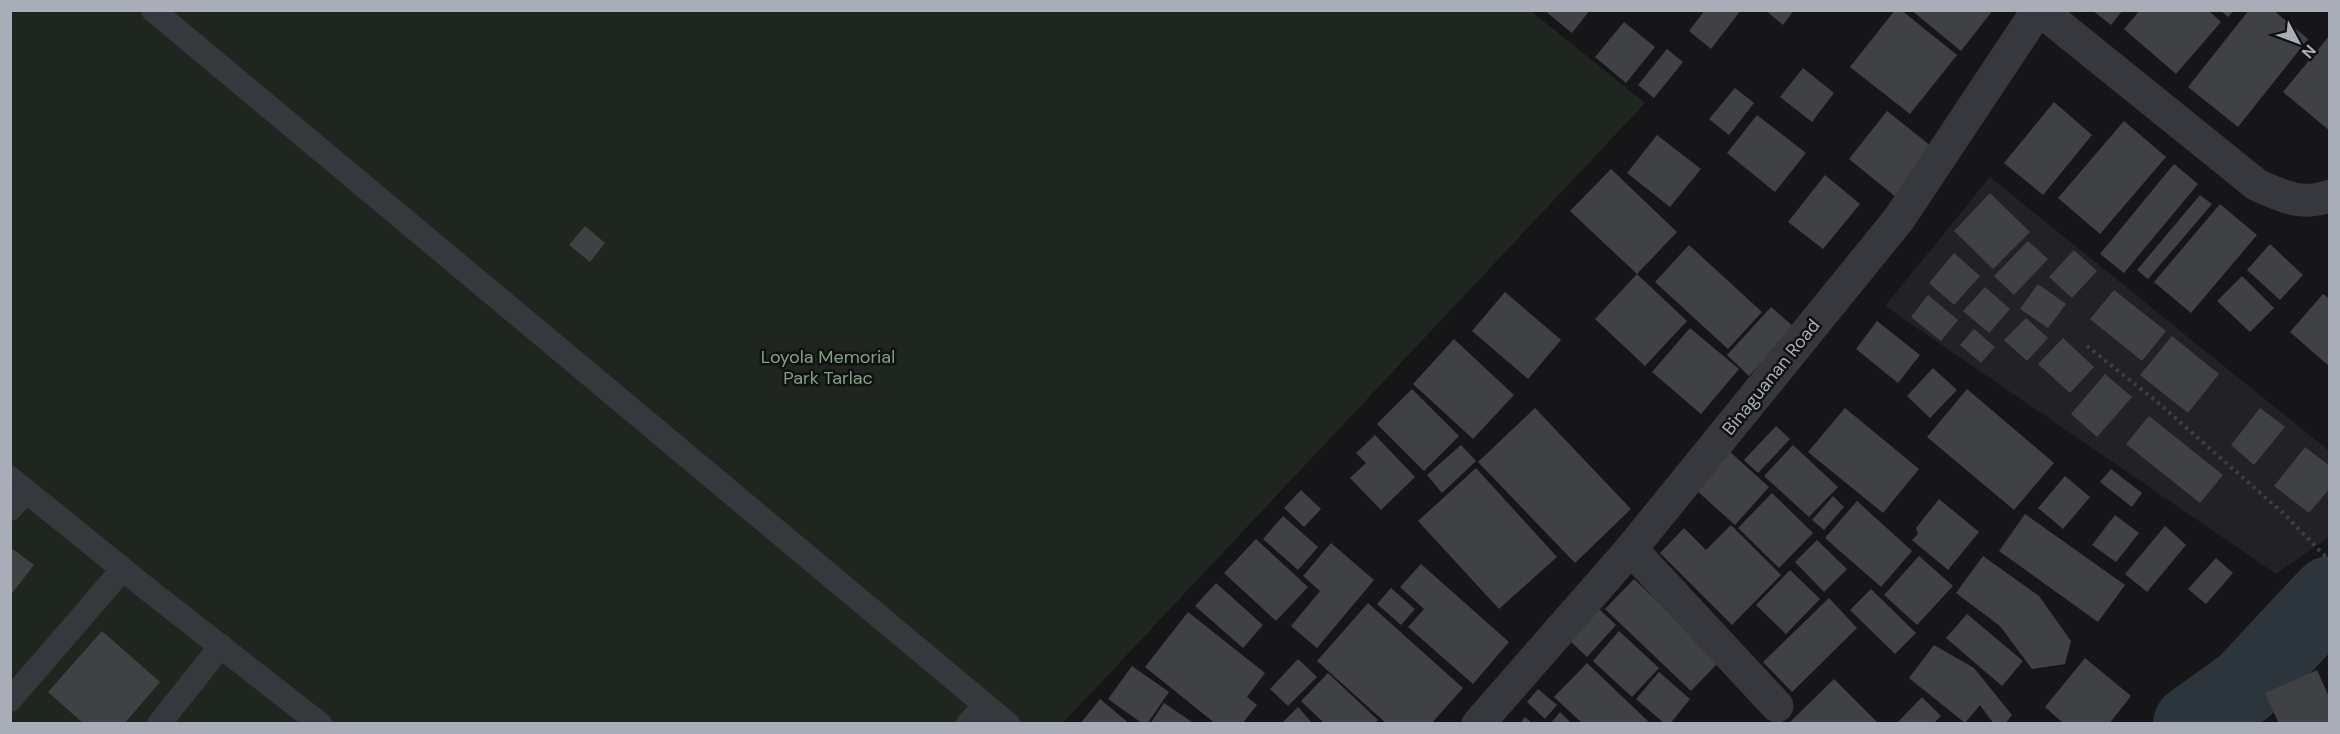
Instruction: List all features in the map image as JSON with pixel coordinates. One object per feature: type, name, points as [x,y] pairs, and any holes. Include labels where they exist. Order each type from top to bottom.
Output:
[{"type":"street","points":[[2039,10],[2257,185],[2291,200],[2314,201],[2329,196]]},
{"type":"street","name":"Binaguanan Road","points":[[1478,723],[1631,549],[1899,219],[2039,10]]},
{"type":"street","points":[[1631,549],[1777,706]]},
{"type":"lane","points":[[153,10],[1008,723]]},
{"type":"lane","points":[[2329,196],[2330,201]]},
{"type":"lane","points":[[16,493],[123,569],[321,723]]},
{"type":"lane","points":[[10,700],[123,569]]},
{"type":"lane","points":[[159,723],[221,646]]},
{"type":"lane","points":[[968,723],[985,705]]},
{"type":"path","points":[[2087,346],[2156,401],[2283,513],[2328,560]]},
{"type":"shaded area","points":[[1990,177],[2329,451],[2329,537],[2276,574],[1885,306]]},
{"type":"green space","name":"Loyola Memorial Park Tarlac","points":[[10,11],[1531,11],[1645,103],[1063,723],[11,723]]},
{"type":"building","points":[[1544,10],[1590,10],[1572,33]]},
{"type":"building","points":[[1705,10],[1741,10],[1711,49],[1689,31]]},
{"type":"building","points":[[1765,10],[1794,10],[1783,25]]},
{"type":"building","points":[[1895,10],[1901,10],[1957,55],[1910,114],[1850,67]]},
{"type":"building","points":[[1911,10],[1993,10],[1961,51]]},
{"type":"building","points":[[2092,10],[2123,10],[2111,25]]},
{"type":"building","points":[[2140,10],[2208,10],[2221,22],[2176,74],[2124,29]]},
{"type":"building","points":[[2220,10],[2234,10],[2228,17]]},
{"type":"building","points":[[2249,10],[2273,10],[2308,39],[2238,127],[2188,87]]},
{"type":"building","points":[[1624,22],[1655,47],[1626,83],[1595,57]]},
{"type":"building","points":[[2330,35],[2330,131],[2283,92]]},
{"type":"building","points":[[1667,49],[1683,62],[1654,98],[1638,85]]},
{"type":"building","points":[[1803,68],[1834,93],[1812,122],[1780,97]]},
{"type":"building","points":[[1735,88],[1754,103],[1729,135],[1709,119]]},
{"type":"building","points":[[2054,102],[2092,135],[2043,195],[2004,163]]},
{"type":"building","points":[[1887,111],[1936,150],[1897,198],[1849,159]]},
{"type":"building","points":[[1757,115],[1806,153],[1775,192],[1727,153]]},
{"type":"building","points":[[2124,121],[2166,157],[2100,234],[2058,198]]},
{"type":"building","points":[[1657,135],[1701,169],[1670,207],[1627,173]]},
{"type":"building","points":[[2174,164],[2198,184],[2124,273],[2100,254]]},
{"type":"building","points":[[1611,169],[1677,232],[1637,274],[1570,211]]},
{"type":"building","points":[[1825,175],[1860,204],[1823,249],[1788,222]]},
{"type":"building","points":[[1990,193],[2030,232],[1993,269],[1954,231]]},
{"type":"building","points":[[2200,195],[2212,204],[2148,279],[2137,270]]},
{"type":"building","points":[[2220,204],[2257,235],[2191,313],[2154,282]]},
{"type":"building","points":[[585,226],[605,243],[590,262],[569,245]]},
{"type":"building","points":[[2028,241],[2048,259],[2014,295],[1994,276]]},
{"type":"building","points":[[2270,244],[2303,275],[2280,300],[2247,270]]},
{"type":"building","points":[[1689,245],[1762,312],[1728,349],[1655,282]]},
{"type":"building","points":[[2074,250],[2097,271],[2072,298],[2049,277]]},
{"type":"building","points":[[1954,253],[1980,276],[1954,305],[1929,283]]},
{"type":"building","points":[[1637,274],[1687,321],[1645,366],[1595,319]]},
{"type":"building","points":[[2242,276],[2274,308],[2250,332],[2217,301]]},
{"type":"building","points":[[2038,284],[2066,304],[2048,328],[2020,309]]},
{"type":"building","points":[[1985,287],[2010,309],[1989,333],[1963,311]]},
{"type":"building","points":[[2114,290],[2166,331],[2142,361],[2090,319]]},
{"type":"building","points":[[1505,292],[1561,340],[1528,379],[1472,331]]},
{"type":"building","points":[[2323,294],[2330,299],[2330,367],[2290,332]]},
{"type":"building","points":[[1928,295],[1958,320],[1941,341],[1911,317]]},
{"type":"building","points":[[1771,307],[1794,327],[1749,376],[1727,355]]},
{"type":"building","points":[[2026,318],[2048,338],[2027,361],[2004,340]]},
{"type":"building","points":[[1877,321],[1920,355],[1898,383],[1856,349]]},
{"type":"building","points":[[1690,328],[1739,369],[1701,414],[1652,372]]},
{"type":"building","points":[[1974,329],[1995,347],[1981,363],[1960,345]]},
{"type":"building","points":[[2172,336],[2219,374],[2188,413],[2140,375]]},
{"type":"building","points":[[2063,338],[2094,367],[2070,393],[2038,364]]},
{"type":"building","points":[[1454,339],[1514,395],[1473,439],[1413,384]]},
{"type":"building","points":[[1933,368],[1957,390],[1930,418],[1907,396]]},
{"type":"building","points":[[2105,374],[2132,397],[2097,437],[2071,414]]},
{"type":"building","points":[[1412,389],[1459,436],[1424,471],[1377,424]]},
{"type":"building","points":[[1967,389],[2054,463],[2014,510],[1927,437]]},
{"type":"building","points":[[1535,408],[1631,509],[1575,563],[1478,462]]},
{"type":"building","points":[[1845,408],[1919,469],[1883,513],[1808,452]]},
{"type":"building","points":[[2260,408],[2285,427],[2254,465],[2231,445]]},
{"type":"building","points":[[2149,416],[2223,475],[2200,503],[2126,444]]},
{"type":"building","points":[[1776,426],[1790,439],[1758,473],[1744,460]]},
{"type":"building","points":[[1375,435],[1415,477],[1381,510],[1350,478],[1366,463],[1356,453]]},
{"type":"building","points":[[1461,445],[1476,461],[1442,493],[1427,475]]},
{"type":"building","points":[[1793,445],[1838,487],[1809,517],[1764,476]]},
{"type":"building","points":[[2305,447],[2330,466],[2330,488],[2309,513],[2274,486]]},
{"type":"building","points":[[1729,451],[1769,487],[1735,525],[1695,489]]},
{"type":"building","points":[[1476,468],[1557,557],[1499,609],[1418,521]]},
{"type":"building","points":[[2111,469],[2142,493],[2132,507],[2100,482]]},
{"type":"building","points":[[2065,476],[2090,497],[2063,529],[2038,508]]},
{"type":"building","points":[[1301,490],[1321,509],[1304,527],[1284,508]]},
{"type":"building","points":[[1772,493],[1813,533],[1779,568],[1738,528]]},
{"type":"building","points":[[1833,496],[1844,507],[1824,530],[1812,520]]},
{"type":"building","points":[[1939,499],[1979,532],[1948,570],[1912,540],[1918,534],[1916,528]]},
{"type":"building","points":[[1857,501],[1912,551],[1881,587],[1825,538]]},
{"type":"building","points":[[2025,514],[2125,585],[2098,622],[1999,551]]},
{"type":"building","points":[[2115,515],[2139,533],[2116,562],[2092,545]]},
{"type":"building","points":[[1283,516],[1318,547],[1298,570],[1263,539]]},
{"type":"building","points":[[1731,525],[1781,575],[1732,625],[1660,553],[1684,528],[1706,550]]},
{"type":"building","points":[[2165,526],[2186,545],[2147,592],[2125,574]]},
{"type":"building","points":[[1256,539],[1308,587],[1276,621],[1224,573]]},
{"type":"building","points":[[1817,540],[1847,569],[1824,592],[1795,562]]},
{"type":"building","points":[[1331,543],[1374,580],[1317,648],[1291,626],[1320,591],[1303,576]]},
{"type":"building","points":[[10,547],[34,565],[10,596]]},
{"type":"building","points":[[1919,556],[1953,586],[1917,625],[1884,595]]},
{"type":"building","points":[[1983,556],[2039,596],[2071,641],[2065,664],[2032,669],[2000,626],[1956,593]]},
{"type":"building","points":[[2216,558],[2233,573],[2206,604],[2188,589]]},
{"type":"building","points":[[1421,564],[1509,642],[1473,684],[1408,627],[1424,609],[1400,587]]},
{"type":"building","points":[[1790,570],[1820,599],[1786,634],[1756,605]]},
{"type":"building","points":[[1634,579],[1720,661],[1691,691],[1605,609]]},
{"type":"building","points":[[1216,583],[1263,625],[1243,648],[1195,606]]},
{"type":"building","points":[[1391,588],[1415,609],[1401,625],[1377,604]]},
{"type":"building","points":[[1871,589],[1916,633],[1895,654],[1850,610]]},
{"type":"building","points":[[1829,598],[1857,628],[1792,692],[1763,662]]},
{"type":"building","points":[[1368,603],[1463,688],[1431,724],[1387,724],[1317,661]]},
{"type":"building","points":[[1598,608],[1616,625],[1587,657],[1569,640]]},
{"type":"building","points":[[1188,612],[1265,673],[1247,697],[1257,705],[1242,724],[1216,724],[1145,667]]},
{"type":"building","points":[[1967,614],[2023,661],[2002,686],[1946,638]]},
{"type":"building","points":[[102,631],[160,682],[124,724],[84,724],[48,692]]},
{"type":"building","points":[[1619,631],[1659,668],[1632,697],[1593,661]]},
{"type":"building","points":[[1934,645],[1974,668],[2012,715],[2005,724],[1994,724],[1980,705],[1965,723],[1909,678]]},
{"type":"building","points":[[2085,658],[2131,696],[2109,724],[2064,724],[2045,707]]},
{"type":"building","points":[[1298,659],[1317,677],[1288,706],[1270,689]]},
{"type":"building","points":[[1587,663],[1651,724],[1583,724],[1554,697]]},
{"type":"building","points":[[1132,666],[1169,692],[1147,724],[1143,724],[1108,699]]},
{"type":"building","points":[[2317,670],[2330,699],[2330,724],[2279,724],[2265,693]]},
{"type":"building","points":[[1659,672],[1690,699],[1670,724],[1665,724],[1636,699]]},
{"type":"building","points":[[1328,673],[1378,720],[1374,724],[1325,724],[1301,701]]},
{"type":"building","points":[[1834,679],[1879,724],[1788,724]]},
{"type":"building","points":[[1538,689],[1557,705],[1545,719],[1527,702]]},
{"type":"building","points":[[1922,697],[1941,716],[1933,724],[1896,724]]},
{"type":"building","points":[[1100,699],[1130,724],[1080,724]]},
{"type":"building","points":[[1164,703],[1195,724],[1150,724]]},
{"type":"building","points":[[1298,707],[1313,724],[1281,724]]},
{"type":"building","points":[[1560,712],[1572,724],[1550,724]]},
{"type":"building","points":[[1525,717],[1533,724],[1520,724]]},
{"type":"waterway","points":[[2192,724],[2245,686],[2330,595]]}]
